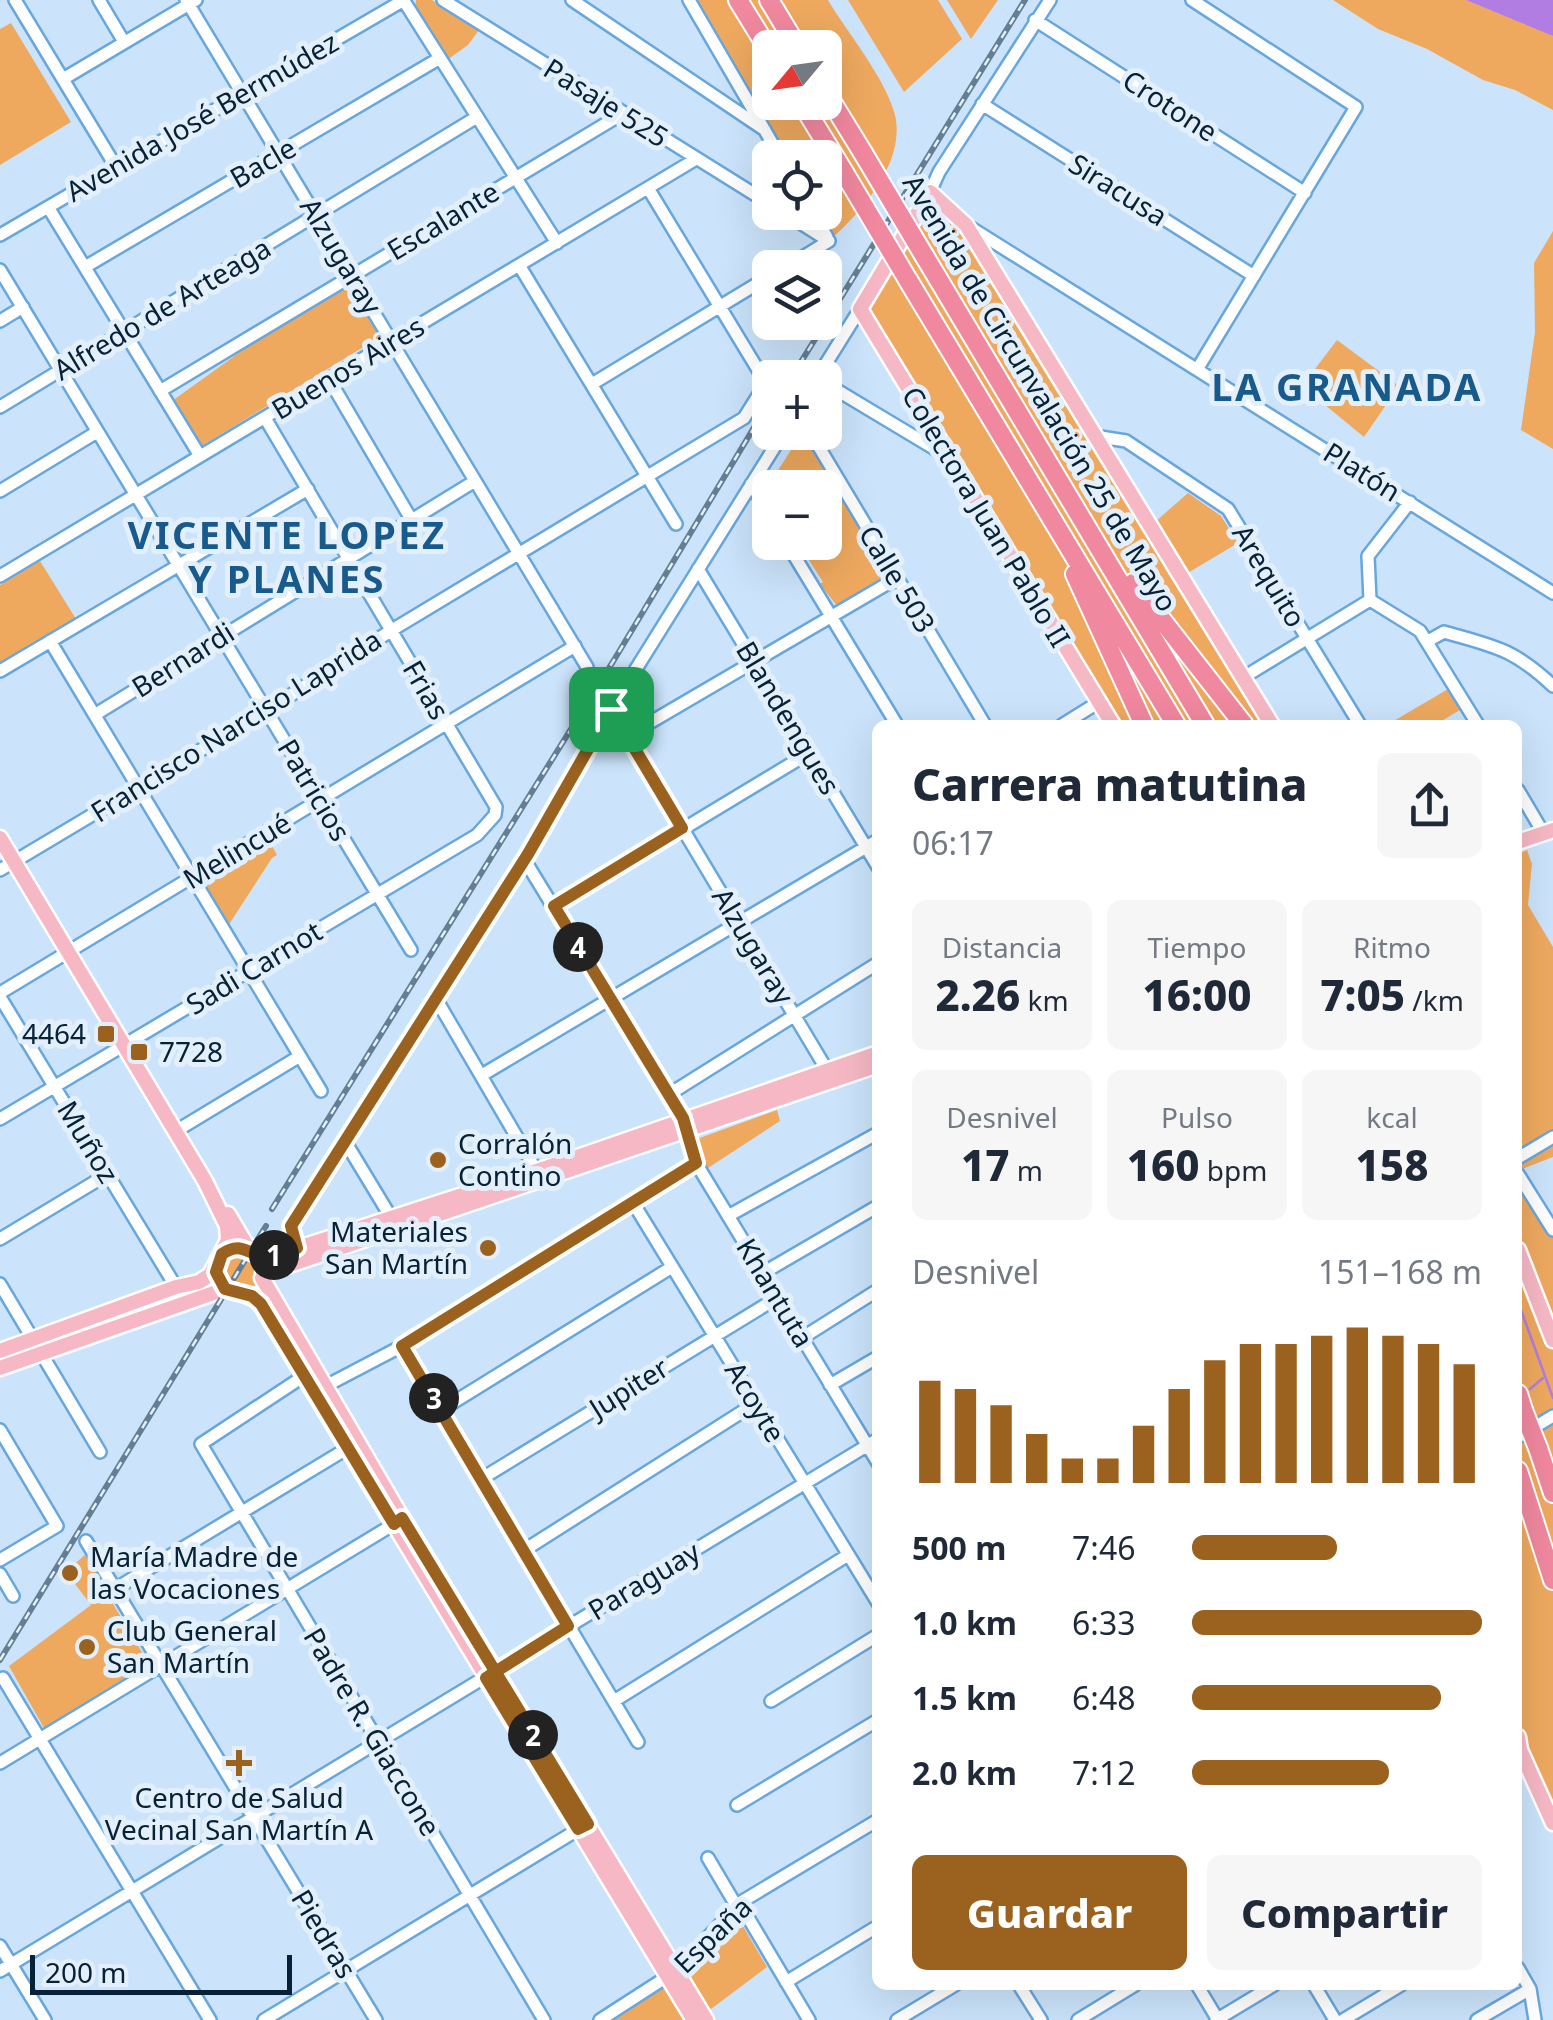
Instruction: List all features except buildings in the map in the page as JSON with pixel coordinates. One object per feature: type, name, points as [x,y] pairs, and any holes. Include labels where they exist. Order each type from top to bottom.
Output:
[{"type":"highway","points":[[738,0],[756,30]]},
{"type":"highway","points":[[769,0],[787,30]]},
{"type":"highway","name":"Avenida de Circunvalación 25 de Mayo","points":[[842,119],[1202,720]]},
{"type":"highway","name":"Avenida de Circunvalación 25 de Mayo","points":[[812,120],[1173,720]]},
{"type":"highway","points":[[1007,440],[1100,626],[1142,720]]},
{"type":"highway","points":[[1079,511],[1240,720]]},
{"type":"highway","points":[[1522,1407],[1553,1493]]},
{"type":"highway","points":[[1522,1483],[1553,1580]]},
{"type":"main road","points":[[860,309],[930,192],[966,225],[1269,720]]},
{"type":"main road","name":"Colectora Juan Pablo II","points":[[860,309],[1110,720]]},
{"type":"main road","points":[[1522,841],[1548,832]]},
{"type":"main road","points":[[0,838],[204,1181],[227,1226],[228,1240],[210,1276],[199,1282],[0,1350]]},
{"type":"main road","points":[[706,2020],[672,1974],[309,1373],[261,1304],[252,1296],[225,1289],[218,1280],[219,1260],[234,1247],[268,1257],[394,1223],[872,1063]]},
{"type":"main road","points":[[204,1181],[252,1252],[309,1373]]},
{"type":"main road","points":[[242,1294],[257,1286],[262,1276],[394,1223]]},
{"type":"main road","points":[[1522,1260],[1553,1340]]},
{"type":"main road","points":[[0,1368],[225,1289]]},
{"type":"main road","points":[[319,1389],[348,1448],[398,1521]]},
{"type":"main road","points":[[1522,1755],[1553,1823]]},
{"type":"main road","points":[[672,1974],[694,2020]]},
{"type":"street","points":[[15,0],[116,167]]},
{"type":"street","points":[[98,0],[124,42]]},
{"type":"street","points":[[404,0],[557,242]]},
{"type":"street","name":"Avenida José Bermúdez","points":[[0,234],[404,0]]},
{"type":"street","name":"Pasaje 525","points":[[443,0],[752,193]]},
{"type":"street","points":[[572,0],[765,130]]},
{"type":"street","points":[[688,0],[771,140]]},
{"type":"street","points":[[930,192],[1050,0]]},
{"type":"street","points":[[1192,0],[1356,108],[1198,368]]},
{"type":"street","points":[[63,79],[191,2]]},
{"type":"street","name":"Alzugaray","points":[[191,2],[587,667]]},
{"type":"street","name":"Crotone","points":[[1034,20],[1304,193]]},
{"type":"street","name":"Bacle","points":[[85,267],[440,58]]},
{"type":"street","name":"Siracusa","points":[[982,104],[1254,276]]},
{"type":"street","name":"Escalante","points":[[160,391],[622,114]]},
{"type":"street","name":"Alfredo de Arteaga","points":[[0,407],[477,117]]},
{"type":"street","name":"Buenos Aires","points":[[0,576],[696,159]]},
{"type":"street","points":[[648,188],[720,307]]},
{"type":"street","points":[[48,207],[200,456]]},
{"type":"street","name":"Platón","points":[[966,225],[1553,593]]},
{"type":"street","points":[[812,230],[829,241]]},
{"type":"street","points":[[823,230],[829,241]]},
{"type":"street","points":[[814,250],[829,241]]},
{"type":"street","points":[[520,265],[676,524]]},
{"type":"street","name":"Patricios","points":[[0,270],[412,950]]},
{"type":"street","points":[[592,384],[752,287]]},
{"type":"street","points":[[0,321],[23,307]]},
{"type":"street","name":"Francisco Narciso Laprida","points":[[0,870],[266,712],[392,630],[744,418],[766,383],[720,307]]},
{"type":"street","points":[[827,360],[860,309]]},
{"type":"street","points":[[329,380],[412,519]]},
{"type":"street","points":[[842,393],[950,458]]},
{"type":"street","name":"Frias","points":[[265,418],[496,807]]},
{"type":"street","points":[[0,491],[97,432]]},
{"type":"street","name":"Arequito","points":[[1094,436],[1126,441],[1228,510],[1357,720]]},
{"type":"street","name":"Calle 503","points":[[821,450],[983,720]]},
{"type":"street","name":"Bernardi","points":[[96,714],[475,480]]},
{"type":"street","points":[[297,1248],[291,1226],[524,859],[611,709],[752,484]]},
{"type":"street","points":[[0,671],[308,489]]},
{"type":"street","points":[[1370,600],[1368,556],[1410,502]]},
{"type":"street","points":[[797,560],[894,720]]},
{"type":"street","name":"Blandengues","points":[[698,569],[872,857]]},
{"type":"street","points":[[626,736],[897,578]]},
{"type":"street","points":[[1244,677],[1370,600]]},
{"type":"street","points":[[1370,600],[1412,624],[1428,641],[1475,720]]},
{"type":"street","points":[[1428,641],[1444,632],[1510,652],[1529,662],[1553,686]]},
{"type":"street","points":[[50,641],[321,1091]]},
{"type":"street","name":"Melincué","points":[[0,995],[575,646]]},
{"type":"street","points":[[1070,720],[1099,702]]},
{"type":"street","name":"Alzugaray","points":[[611,709],[830,1075]]},
{"type":"street","points":[[554,906],[809,753]]},
{"type":"street","points":[[1522,796],[1548,832]]},
{"type":"street","name":"Sadi Carnot","points":[[0,1119],[478,835],[495,815],[496,807]]},
{"type":"street","points":[[482,1075],[872,844]]},
{"type":"street","points":[[524,859],[686,1123]]},
{"type":"street","points":[[668,1095],[872,967]]},
{"type":"street","name":"Muñoz","points":[[0,995],[176,1287]]},
{"type":"street","points":[[436,997],[540,1176]]},
{"type":"street","points":[[176,1132],[300,1056]]},
{"type":"street","name":"Khantuta","points":[[686,1123],[696,1163],[830,1385],[872,1442]]},
{"type":"street","points":[[728,1216],[872,1136]]},
{"type":"street","points":[[1522,1155],[1553,1136]]},
{"type":"street","points":[[346,1143],[394,1223]]},
{"type":"street","points":[[319,1389],[402,1346],[696,1163]]},
{"type":"street","points":[[0,1239],[108,1174]]},
{"type":"street","points":[[1522,1180],[1553,1230]]},
{"type":"street","name":"Acoyte","points":[[632,1200],[872,1593]]},
{"type":"street","points":[[763,1273],[872,1209]]},
{"type":"street","points":[[441,1410],[672,1267]]},
{"type":"street","points":[[0,1284],[100,1452]]},
{"type":"street","points":[[802,1338],[872,1294]]},
{"type":"street","name":"Jupiter","points":[[481,1479],[778,1298]]},
{"type":"street","points":[[402,1346],[638,1742]]},
{"type":"street","points":[[830,1385],[872,1360]]},
{"type":"street","name":"Padre R. Giaccone","points":[[309,1373],[201,1444],[544,2020]]},
{"type":"street","points":[[523,1551],[756,1404]]},
{"type":"street","points":[[1522,1435],[1553,1416]]},
{"type":"street","points":[[0,1430],[58,1526],[0,1560]]},
{"type":"street","name":"Paraguay","points":[[6,1968],[872,1442]]},
{"type":"street","points":[[115,1589],[348,1448]]},
{"type":"street","points":[[0,1764],[398,1521]]},
{"type":"street","name":"Piedras","points":[[86,1541],[376,2020]]},
{"type":"street","points":[[614,1701],[848,1555]]},
{"type":"street","points":[[0,1574],[13,1596]]},
{"type":"street","points":[[770,1701],[872,1639]]},
{"type":"street","points":[[4,1678],[210,2020]]},
{"type":"street","points":[[737,1805],[872,1724]]},
{"type":"street","name":"España","points":[[600,2020],[672,1974],[738,1905],[872,1824]]},
{"type":"street","points":[[264,2020],[583,1826]]},
{"type":"street","points":[[708,1858],[809,2020]]},
{"type":"street","points":[[786,1982],[872,1930]]},
{"type":"street","points":[[0,1946],[6,1968],[45,2020]]},
{"type":"street","points":[[1522,1975],[1530,1989],[1535,2020]]},
{"type":"street","points":[[1478,2020],[1530,1989]]},
{"type":"street","points":[[897,2020],[947,1990]]},
{"type":"street","points":[[1023,1990],[1041,2020]]},
{"type":"street","points":[[1078,2020],[1127,1990]]},
{"type":"street","points":[[1200,1990],[1217,2020],[1266,1990]]},
{"type":"street","points":[[1317,1990],[1335,2020]]},
{"type":"street","points":[[1343,2020],[1393,1990]]},
{"type":"shaded area","points":[[416,0],[432,0],[479,30],[468,45],[447,60],[415,10]]},
{"type":"shaded area","points":[[689,0],[828,0],[875,71],[895,115],[894,151],[878,185],[842,228],[842,140],[771,140],[759,120],[842,120],[842,30],[752,30],[752,108]]},
{"type":"shaded area","points":[[848,0],[938,0],[962,39],[904,92]]},
{"type":"shaded area","points":[[947,0],[998,0],[971,39]]},
{"type":"shaded area","points":[[1333,0],[1466,0],[1546,32],[1553,36],[1553,110],[1378,29]]},
{"type":"shaded area","points":[[1466,0],[1553,0],[1553,36]]},
{"type":"shaded area","points":[[11,23],[71,122],[0,165],[0,29]]},
{"type":"shaded area","points":[[930,192],[966,225],[1269,720],[1110,720],[860,309]]},
{"type":"shaded area","points":[[822,230],[840,230],[829,241]]},
{"type":"shaded area","points":[[1553,231],[1553,449],[1521,430],[1535,332],[1534,263]]},
{"type":"shaded area","points":[[351,280],[383,335],[200,447],[172,401],[269,331]]},
{"type":"shaded area","points":[[1337,340],[1399,386],[1364,437],[1302,386]]},
{"type":"shaded area","points":[[791,450],[812,450],[825,470],[778,470]]},
{"type":"shaded area","points":[[1188,493],[1221,516],[1238,543],[1186,574],[1155,522]]},
{"type":"shaded area","points":[[842,499],[887,576],[837,606],[820,584],[823,582],[809,560],[842,560]]},
{"type":"shaded area","points":[[40,561],[76,619],[0,663],[0,585]]},
{"type":"shaded area","points":[[1448,689],[1460,710],[1443,720],[1395,720]]},
{"type":"shaded area","points":[[270,842],[277,855],[228,926],[203,883]]},
{"type":"shaded area","points":[[1527,850],[1532,864],[1528,905],[1553,947],[1553,1157],[1522,1169],[1522,852]]},
{"type":"shaded area","points":[[777,1110],[780,1121],[708,1168],[699,1155],[697,1139]]},
{"type":"shaded area","points":[[1522,1185],[1553,1236],[1553,1320],[1522,1240]]},
{"type":"shaded area","points":[[242,1247],[260,1259],[262,1278],[250,1291],[234,1293],[217,1265],[228,1250]]},
{"type":"shaded area","points":[[1522,1260],[1553,1340],[1553,1823],[1522,1747]]},
{"type":"shaded area","name":"Club General San Martín","points":[[89,1551],[112,1590],[107,1594],[149,1664],[44,1728],[9,1666],[91,1605],[66,1572]]},
{"type":"shaded area","points":[[731,1920],[740,1921],[767,1967],[707,2012],[685,1976],[685,1967]]},
{"type":"shaded area","points":[[668,1978],[694,2020],[600,2020]]},
{"type":"waterway","points":[[1522,1313],[1553,1398]]},
{"type":"waterway","points":[[1530,1389],[1543,1378]]},
{"type":"railway","points":[[802,360],[1025,0]]},
{"type":"railway","points":[[272,1209],[752,431]]},
{"type":"railway","points":[[0,1660],[266,1226]]},
{"type":"place","name":"4464","points":[[106,1034]]},
{"type":"place","name":"7728","points":[[139,1052]]},
{"type":"place","name":"Corralón Contino","points":[[438,1160]]},
{"type":"place","name":"Materiales San Martín","points":[[488,1248]]},
{"type":"place","name":"María Madre de las Vocaciones","points":[[70,1573]]},
{"type":"place","name":"Club General San Martín","points":[[87,1647]]},
{"type":"place","name":"Centro de Salud Vecinal San Martín A","points":[[239,1763]]},
{"type":"district","name":"LA GRANADA","points":[[1347,388]]},
{"type":"district","name":"VICENTE LOPEZ Y PLANES","points":[[287,558]]},
{"type":"route","points":[[611,709],[528,854],[291,1226],[297,1248],[268,1257],[234,1247],[222,1254],[216,1272],[225,1289],[252,1296],[261,1304],[394,1524],[402,1518],[495,1672],[588,1824],[578,1829],[486,1678],[490,1676],[495,1672],[568,1626],[402,1346],[696,1163],[683,1118],[554,906],[682,828],[611,709]]}]
